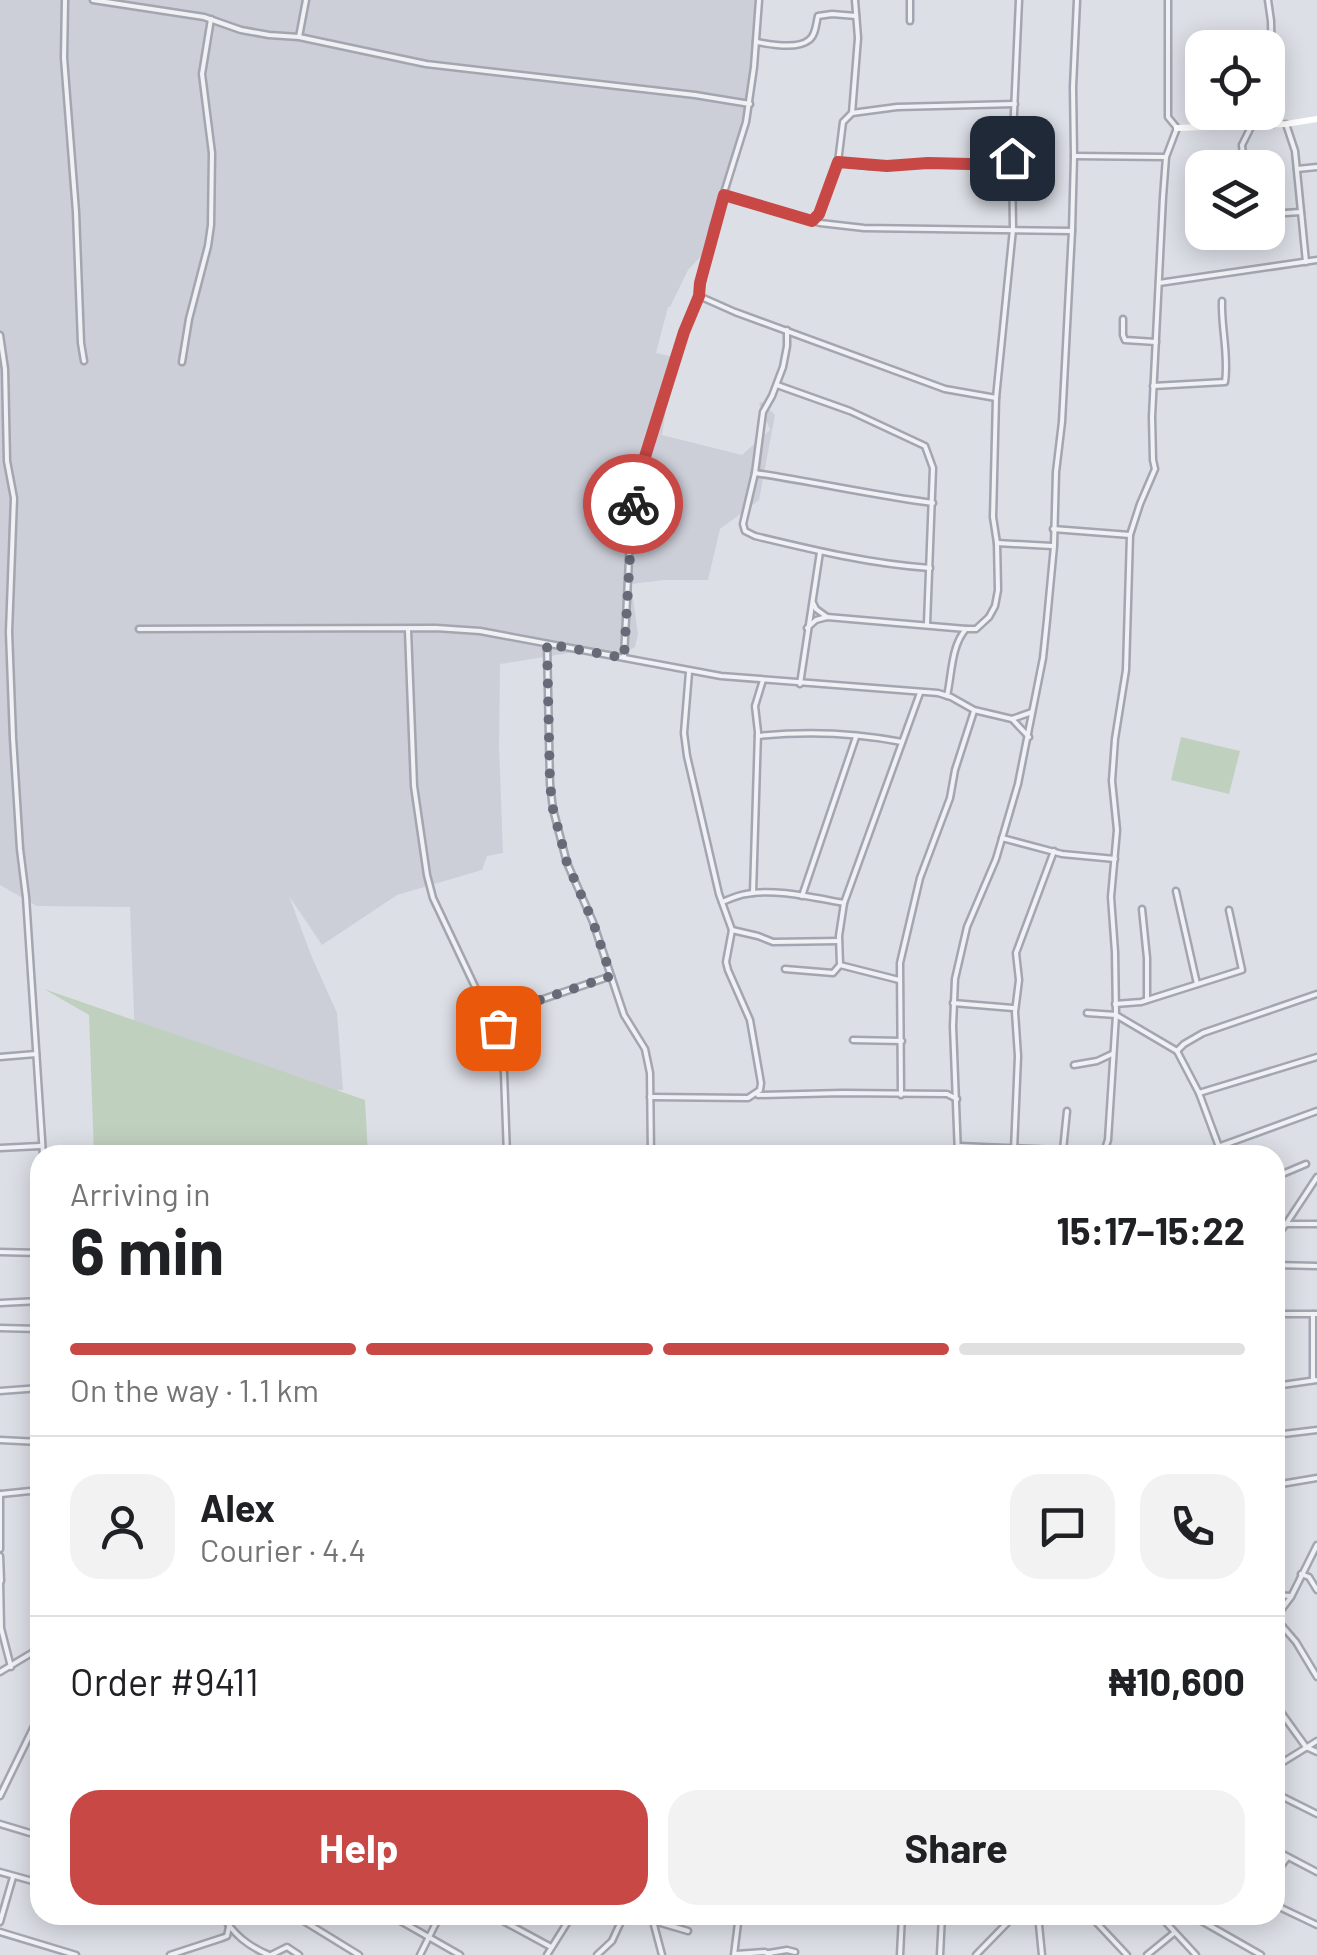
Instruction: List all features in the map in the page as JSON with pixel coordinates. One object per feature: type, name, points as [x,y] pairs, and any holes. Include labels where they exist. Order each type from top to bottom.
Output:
[{"type":"street","points":[[65,0],[64,58],[84,362]]},
{"type":"street","points":[[92,0],[179,12],[242,30],[299,37],[426,64],[750,104]]},
{"type":"street","points":[[299,37],[306,0]]},
{"type":"street","points":[[624,658],[634,496],[684,332],[699,296],[750,104],[758,0]]},
{"type":"street","points":[[852,113],[858,38],[855,0]]},
{"type":"street","points":[[910,0],[910,21]]},
{"type":"street","points":[[807,628],[826,617],[976,629],[995,606],[996,398],[1013,229],[1019,0]]},
{"type":"street","points":[[959,1145],[955,980],[963,940],[996,860],[1015,796],[1043,658],[1062,422],[1078,0]]},
{"type":"street","points":[[1177,0],[1168,2],[1168,117],[1177,128]]},
{"type":"street","points":[[1268,0],[1271,30]]},
{"type":"street","points":[[756,42],[798,44],[814,34],[818,16],[856,16]]},
{"type":"street","points":[[182,362],[211,226],[212,154],[202,74],[211,19]]},
{"type":"street","points":[[812,221],[819,214],[838,162],[842,122],[852,113],[897,107],[1016,104]]},
{"type":"street","points":[[1306,262],[1295,151],[1286,124],[1317,119]]},
{"type":"street","points":[[1177,128],[1185,128]]},
{"type":"street","points":[[1107,1145],[1116,1015],[1111,907],[1117,815],[1112,781],[1126,670],[1130,535],[1156,469],[1152,446],[1153,386],[1166,157],[1177,128]]},
{"type":"street","points":[[1074,156],[1166,157]]},
{"type":"street","points":[[838,162],[887,166],[1012,165]]},
{"type":"street","points":[[1296,170],[1317,166]]},
{"type":"street","points":[[724,195],[812,221],[864,228],[1072,232]]},
{"type":"street","points":[[1285,213],[1301,212]]},
{"type":"street","points":[[1159,283],[1317,260]]},
{"type":"street","points":[[699,296],[945,389],[996,398]]},
{"type":"street","points":[[1153,386],[1224,382],[1222,301]]},
{"type":"street","points":[[1122,318],[1125,340],[1156,342]]},
{"type":"street","points":[[787,330],[788,346],[777,384],[763,412],[743,524],[746,531],[820,552],[930,568]]},
{"type":"street","points":[[0,334],[5,369],[7,461],[14,498],[10,654],[16,790],[42,1145]]},
{"type":"street","points":[[777,384],[850,411],[925,446],[933,468],[927,624]]},
{"type":"street","points":[[755,473],[933,503]]},
{"type":"street","points":[[0,485],[10,485]]},
{"type":"street","points":[[1053,529],[1130,535]]},
{"type":"street","points":[[997,543],[1054,546]]},
{"type":"street","points":[[800,684],[820,552]]},
{"type":"street","points":[[812,601],[826,617]]},
{"type":"street","points":[[0,604],[10,604]]},
{"type":"street","points":[[139,629],[480,631],[689,672],[921,691],[948,696],[974,710],[1012,718],[1032,712]]},
{"type":"street","points":[[408,629],[414,786],[427,875],[433,898],[490,1025],[498,1028],[504,1072],[506,1145]]},
{"type":"street","points":[[948,696],[956,643],[966,629]]},
{"type":"street","points":[[547,644],[553,809],[567,863],[593,922],[624,1015],[645,1049],[650,1073],[651,1145]]},
{"type":"street","points":[[0,654],[10,654]]},
{"type":"street","points":[[650,1097],[748,1098],[760,1090],[761,1084],[750,1020],[726,962],[732,930],[686,756],[689,672]]},
{"type":"street","points":[[753,894],[758,736],[755,706],[764,680]]},
{"type":"street","points":[[785,969],[833,972],[840,965],[844,903],[921,691]]},
{"type":"street","points":[[0,706],[12,707]]},
{"type":"street","points":[[901,1095],[900,963],[920,878],[950,798],[974,710]]},
{"type":"street","points":[[1012,718],[1029,736]]},
{"type":"street","points":[[758,736],[800,734],[903,742]]},
{"type":"street","points":[[802,896],[856,737]]},
{"type":"street","points":[[1002,838],[1068,855],[1115,859]]},
{"type":"street","points":[[1017,1145],[1016,952],[1054,851]]},
{"type":"street","points":[[1176,891],[1197,984]]},
{"type":"street","points":[[722,902],[753,894],[844,903]]},
{"type":"street","points":[[1142,909],[1146,1000]]},
{"type":"street","points":[[1115,1004],[1146,1000],[1242,970],[1229,910]]},
{"type":"street","points":[[732,930],[773,942],[839,941]]},
{"type":"street","points":[[840,965],[900,980]]},
{"type":"street","points":[[487,1018],[611,976]]},
{"type":"street","points":[[1177,1051],[1203,1034],[1317,994]]},
{"type":"street","points":[[953,1003],[1015,1008]]},
{"type":"street","points":[[1087,1012],[1116,1015],[1177,1051],[1199,1093],[1218,1145]]},
{"type":"street","points":[[853,1040],[902,1040]]},
{"type":"street","points":[[1074,1065],[1113,1053]]},
{"type":"street","points":[[0,1057],[36,1054]]},
{"type":"street","points":[[1199,1093],[1317,1058]]},
{"type":"street","points":[[946,1094],[956,1082]]},
{"type":"street","points":[[755,1095],[946,1094],[957,1099]]},
{"type":"street","points":[[1064,1145],[1067,1110]]},
{"type":"street","points":[[1221,1145],[1317,1111]]},
{"type":"street","points":[[0,1148],[30,1147]]},
{"type":"street","points":[[1285,1172],[1306,1164]]},
{"type":"street","points":[[1286,1224],[1317,1177]]},
{"type":"street","points":[[1286,1224],[1317,1224]]},
{"type":"street","points":[[0,1252],[30,1253]]},
{"type":"street","points":[[1285,1265],[1317,1266]]},
{"type":"street","points":[[0,1302],[30,1300]]},
{"type":"street","points":[[1285,1314],[1315,1314],[1315,1380],[1285,1384]]},
{"type":"street","points":[[0,1328],[30,1329]]},
{"type":"street","points":[[0,1390],[30,1388]]},
{"type":"street","points":[[1285,1434],[1317,1430]]},
{"type":"street","points":[[0,1440],[30,1442]]},
{"type":"street","points":[[1285,1483],[1317,1478]]},
{"type":"street","points":[[10,1668],[1,1628],[0,1494],[30,1491]]},
{"type":"street","points":[[1285,1605],[1317,1545]]},
{"type":"street","points":[[1301,1574],[1317,1590]]},
{"type":"street","points":[[1285,1594],[1291,1597]]},
{"type":"street","points":[[1285,1629],[1317,1677]]},
{"type":"street","points":[[0,1672],[30,1655]]},
{"type":"street","points":[[1285,1719],[1306,1747],[1317,1752]]},
{"type":"street","points":[[0,1796],[30,1734]]},
{"type":"street","points":[[1285,1761],[1317,1740]]},
{"type":"street","points":[[1285,1798],[1317,1814]]},
{"type":"street","points":[[0,1824],[30,1833]]},
{"type":"street","points":[[1285,1855],[1317,1872]]},
{"type":"street","points":[[1285,1861],[1288,1857]]},
{"type":"street","points":[[0,1872],[30,1881]]},
{"type":"street","points":[[0,1922],[13,1877]]},
{"type":"street","points":[[1285,1910],[1317,1925]]},
{"type":"street","points":[[310,1925],[360,1955]]},
{"type":"street","points":[[408,1925],[460,1955]]},
{"type":"street","points":[[420,1955],[435,1925]]},
{"type":"street","points":[[510,1925],[551,1948]]},
{"type":"street","points":[[547,1955],[566,1925]]},
{"type":"street","points":[[598,1955],[612,1941],[619,1925]]},
{"type":"street","points":[[654,1925],[662,1955]]},
{"type":"street","points":[[669,1925],[688,1931]]},
{"type":"street","points":[[738,1925],[734,1954],[795,1952]]},
{"type":"street","points":[[900,1955],[902,1925]]},
{"type":"street","points":[[940,1955],[942,1925]]},
{"type":"street","points":[[976,1955],[1005,1925]]},
{"type":"street","points":[[1039,1925],[1042,1955]]},
{"type":"street","points":[[1099,1925],[1127,1955]]},
{"type":"street","points":[[1167,1925],[1196,1955]]},
{"type":"street","points":[[1209,1925],[1262,1955]]},
{"type":"street","points":[[170,1955],[222,1938],[230,1927]]},
{"type":"street","points":[[230,1927],[249,1947],[270,1955],[287,1947],[298,1955]]},
{"type":"street","points":[[0,1932],[76,1955]]},
{"type":"street","points":[[1147,1955],[1174,1933]]},
{"type":"shaded area","points":[[0,0],[758,0],[744,122],[704,253],[688,270],[668,307],[656,353],[674,357],[662,435],[742,455],[770,430],[759,403],[775,415],[759,500],[720,529],[708,580],[631,584],[638,634],[635,647],[612,659],[569,653],[500,664],[503,853],[487,856],[482,870],[397,895],[322,945],[289,896],[337,1013],[343,1090],[137,1094],[130,907],[37,906],[0,885]]},
{"type":"green space","points":[[1181,737],[1240,751],[1229,794],[1171,780]]},
{"type":"green space","points":[[44,989],[365,1100],[367,1145],[94,1145],[89,1015]]},
{"type":"way so far","points":[[498,1028],[490,1025],[487,1018],[611,976],[567,863],[553,809],[547,644],[624,658],[633,504]]},
{"type":"route","points":[[633,504],[684,332],[699,296],[724,195],[812,221],[819,214],[838,162],[853,166],[1012,165],[1012,158]]}]
